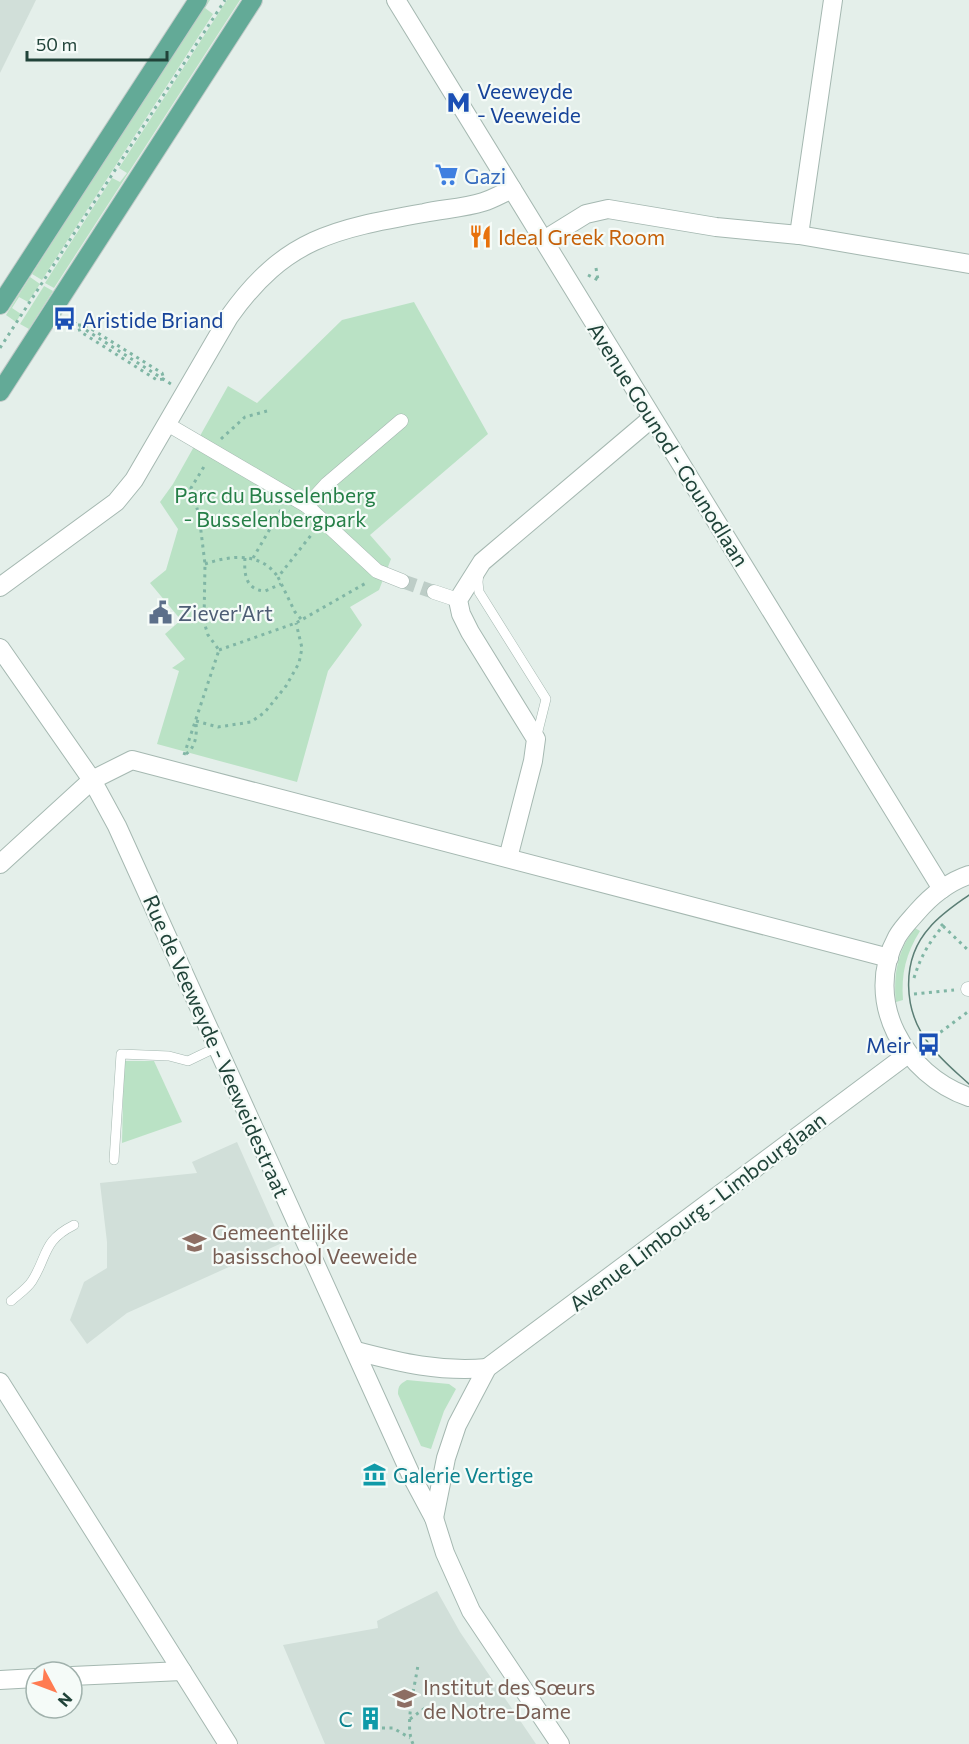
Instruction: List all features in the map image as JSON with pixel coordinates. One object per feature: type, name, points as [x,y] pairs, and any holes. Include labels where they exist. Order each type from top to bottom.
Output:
[{"type":"main road","points":[[0,305],[198,0]]},
{"type":"main road","points":[[0,392],[253,0]]},
{"type":"street","name":"Avenue Gounod - Gounodlaan","points":[[396,0],[942,889]]},
{"type":"street","points":[[799,235],[833,0]]},
{"type":"street","points":[[0,587],[116,502],[134,480],[229,317],[246,293],[274,265],[306,244],[346,228],[483,202],[512,189]]},
{"type":"street","points":[[544,240],[586,214],[608,209],[716,227],[799,235],[969,264]]},
{"type":"street","points":[[508,858],[537,739],[470,632],[461,614],[458,600],[482,562],[652,418]]},
{"type":"street","points":[[307,506],[327,484],[400,421]]},
{"type":"street","points":[[167,424],[307,506],[377,571],[402,581]]},
{"type":"street","points":[[434,592],[458,600]]},
{"type":"street","name":"Rue de Veeweyde - Veeweidestraat","points":[[0,648],[92,780],[117,826],[411,1475],[434,1518],[445,1553],[471,1611],[560,1744]]},
{"type":"street","points":[[0,864],[92,780],[132,760],[889,958]]},
{"type":"street","points":[[969,875],[942,889],[923,904],[907,923],[897,937],[889,958],[886,986],[890,1015],[900,1042],[908,1054],[936,1082],[969,1097]]},
{"type":"street","name":"Avenue Limbourg - Limbourglaan","points":[[434,1518],[446,1458],[457,1425],[487,1368],[908,1054]]},
{"type":"street","points":[[356,1351],[398,1362],[457,1370],[487,1368]]},
{"type":"street","points":[[0,1382],[228,1744]]},
{"type":"street","points":[[84,1675],[182,1671]]},
{"type":"street","points":[[0,1680],[24,1679]]},
{"type":"lane","points":[[482,562],[478,582],[479,592],[546,699],[537,739]]},
{"type":"lane","points":[[114,1160],[120,1054],[169,1056],[188,1061],[217,1047]]},
{"type":"lane","points":[[11,1301],[31,1282],[44,1254],[58,1233],[74,1225]]},
{"type":"path","points":[[0,348],[225,0]]},
{"type":"path","points":[[596,268],[598,280]]},
{"type":"path","points":[[593,273],[598,280]]},
{"type":"path","points":[[588,275],[598,280]]},
{"type":"path","points":[[65,317],[160,377]]},
{"type":"path","points":[[9,323],[20,331]]},
{"type":"path","points":[[78,325],[85,325],[162,373],[164,380],[157,380],[80,332],[78,325]]},
{"type":"path","points":[[219,650],[208,635],[204,622],[205,564],[199,515],[191,488],[225,434],[245,417],[267,411]]},
{"type":"path","points":[[253,558],[289,495]]},
{"type":"path","points":[[278,577],[323,521]]},
{"type":"path","points":[[205,564],[245,558],[253,558],[264,563],[278,577],[294,612],[301,619]]},
{"type":"path","points":[[245,558],[245,577],[252,586],[265,591],[281,584]]},
{"type":"path","points":[[219,650],[296,623],[373,579],[377,571]]},
{"type":"path","points":[[196,721],[218,727],[251,722],[265,712],[286,686],[299,663],[302,648],[296,623]]},
{"type":"path","points":[[196,721],[196,737],[192,749],[184,755],[219,650]]},
{"type":"path","points":[[914,978],[922,955],[942,925],[969,951]]},
{"type":"path","points":[[914,994],[969,989]]},
{"type":"path","points":[[938,1046],[938,1034],[969,1011]]},
{"type":"path","points":[[413,1744],[410,1738],[410,1719],[418,1665]]},
{"type":"path","points":[[410,1719],[425,1708]]},
{"type":"path","points":[[382,1728],[393,1728],[410,1738]]},
{"type":"shaded area","points":[[0,0],[36,0],[0,73]]},
{"type":"shaded area","name":"Gemeentelijke basisschool Veeweide","points":[[237,1142],[282,1243],[127,1313],[87,1344],[70,1320],[84,1282],[107,1268],[107,1242],[100,1183],[197,1173],[192,1162]]},
{"type":"shaded area","name":"Institut des Sœurs de Notre-Dame","points":[[437,1591],[460,1632],[536,1744],[325,1744],[283,1645],[378,1628],[377,1621]]},
{"type":"green space","points":[[207,0],[210,0],[205,8],[213,14],[42,280],[32,274]]},
{"type":"green space","points":[[227,0],[240,0],[54,288],[45,283],[112,178],[120,182],[127,173],[119,168]]},
{"type":"green space","points":[[30,277],[40,284],[28,302],[19,297],[12,308],[21,314],[16,322],[6,315]]},
{"type":"green space","points":[[44,286],[53,291],[29,329],[20,324]]},
{"type":"green space","name":"Parc du Busselenberg - Busselenbergpark","points":[[414,302],[488,434],[370,535],[391,559],[379,590],[350,607],[362,625],[328,671],[297,782],[157,744],[179,671],[172,668],[185,659],[165,634],[181,620],[150,583],[166,570],[178,529],[160,502],[173,484],[228,386],[257,403],[342,320]]},
{"type":"green space","points":[[915,928],[920,931],[911,947],[906,964],[903,1000],[896,1002],[895,982],[898,963],[904,945]]},
{"type":"green space","points":[[124,1061],[154,1061],[182,1122],[122,1143]]},
{"type":"green space","points":[[407,1380],[449,1384],[456,1389],[444,1411],[431,1449],[421,1446],[398,1394],[398,1389]]},
{"type":"tunnel","points":[[402,581],[434,592]]},
{"type":"tram line","points":[[969,895],[939,918],[920,940],[910,970],[909,986],[910,1002],[921,1032],[939,1056],[969,1084]]},
{"type":"place","name":"Veeweyde - Veeweide","points":[[459,102]]},
{"type":"place","name":"Gazi","points":[[446,175]]},
{"type":"place","name":"Ideal Greek Room","points":[[480,236]]},
{"type":"place","name":"Aristide Briand","points":[[64,319]]},
{"type":"place","name":"Ziever'Art","points":[[160,612]]},
{"type":"place","name":"Meir","points":[[929,1044]]},
{"type":"place","name":"Gemeentelijke basisschool Veeweide","points":[[194,1243]]},
{"type":"place","name":"Galerie Vertige","points":[[375,1474]]},
{"type":"place","name":"Institut des Sœurs de Notre-Dame","points":[[405,1698]]},
{"type":"place","name":"C","points":[[371,1718]]}]
